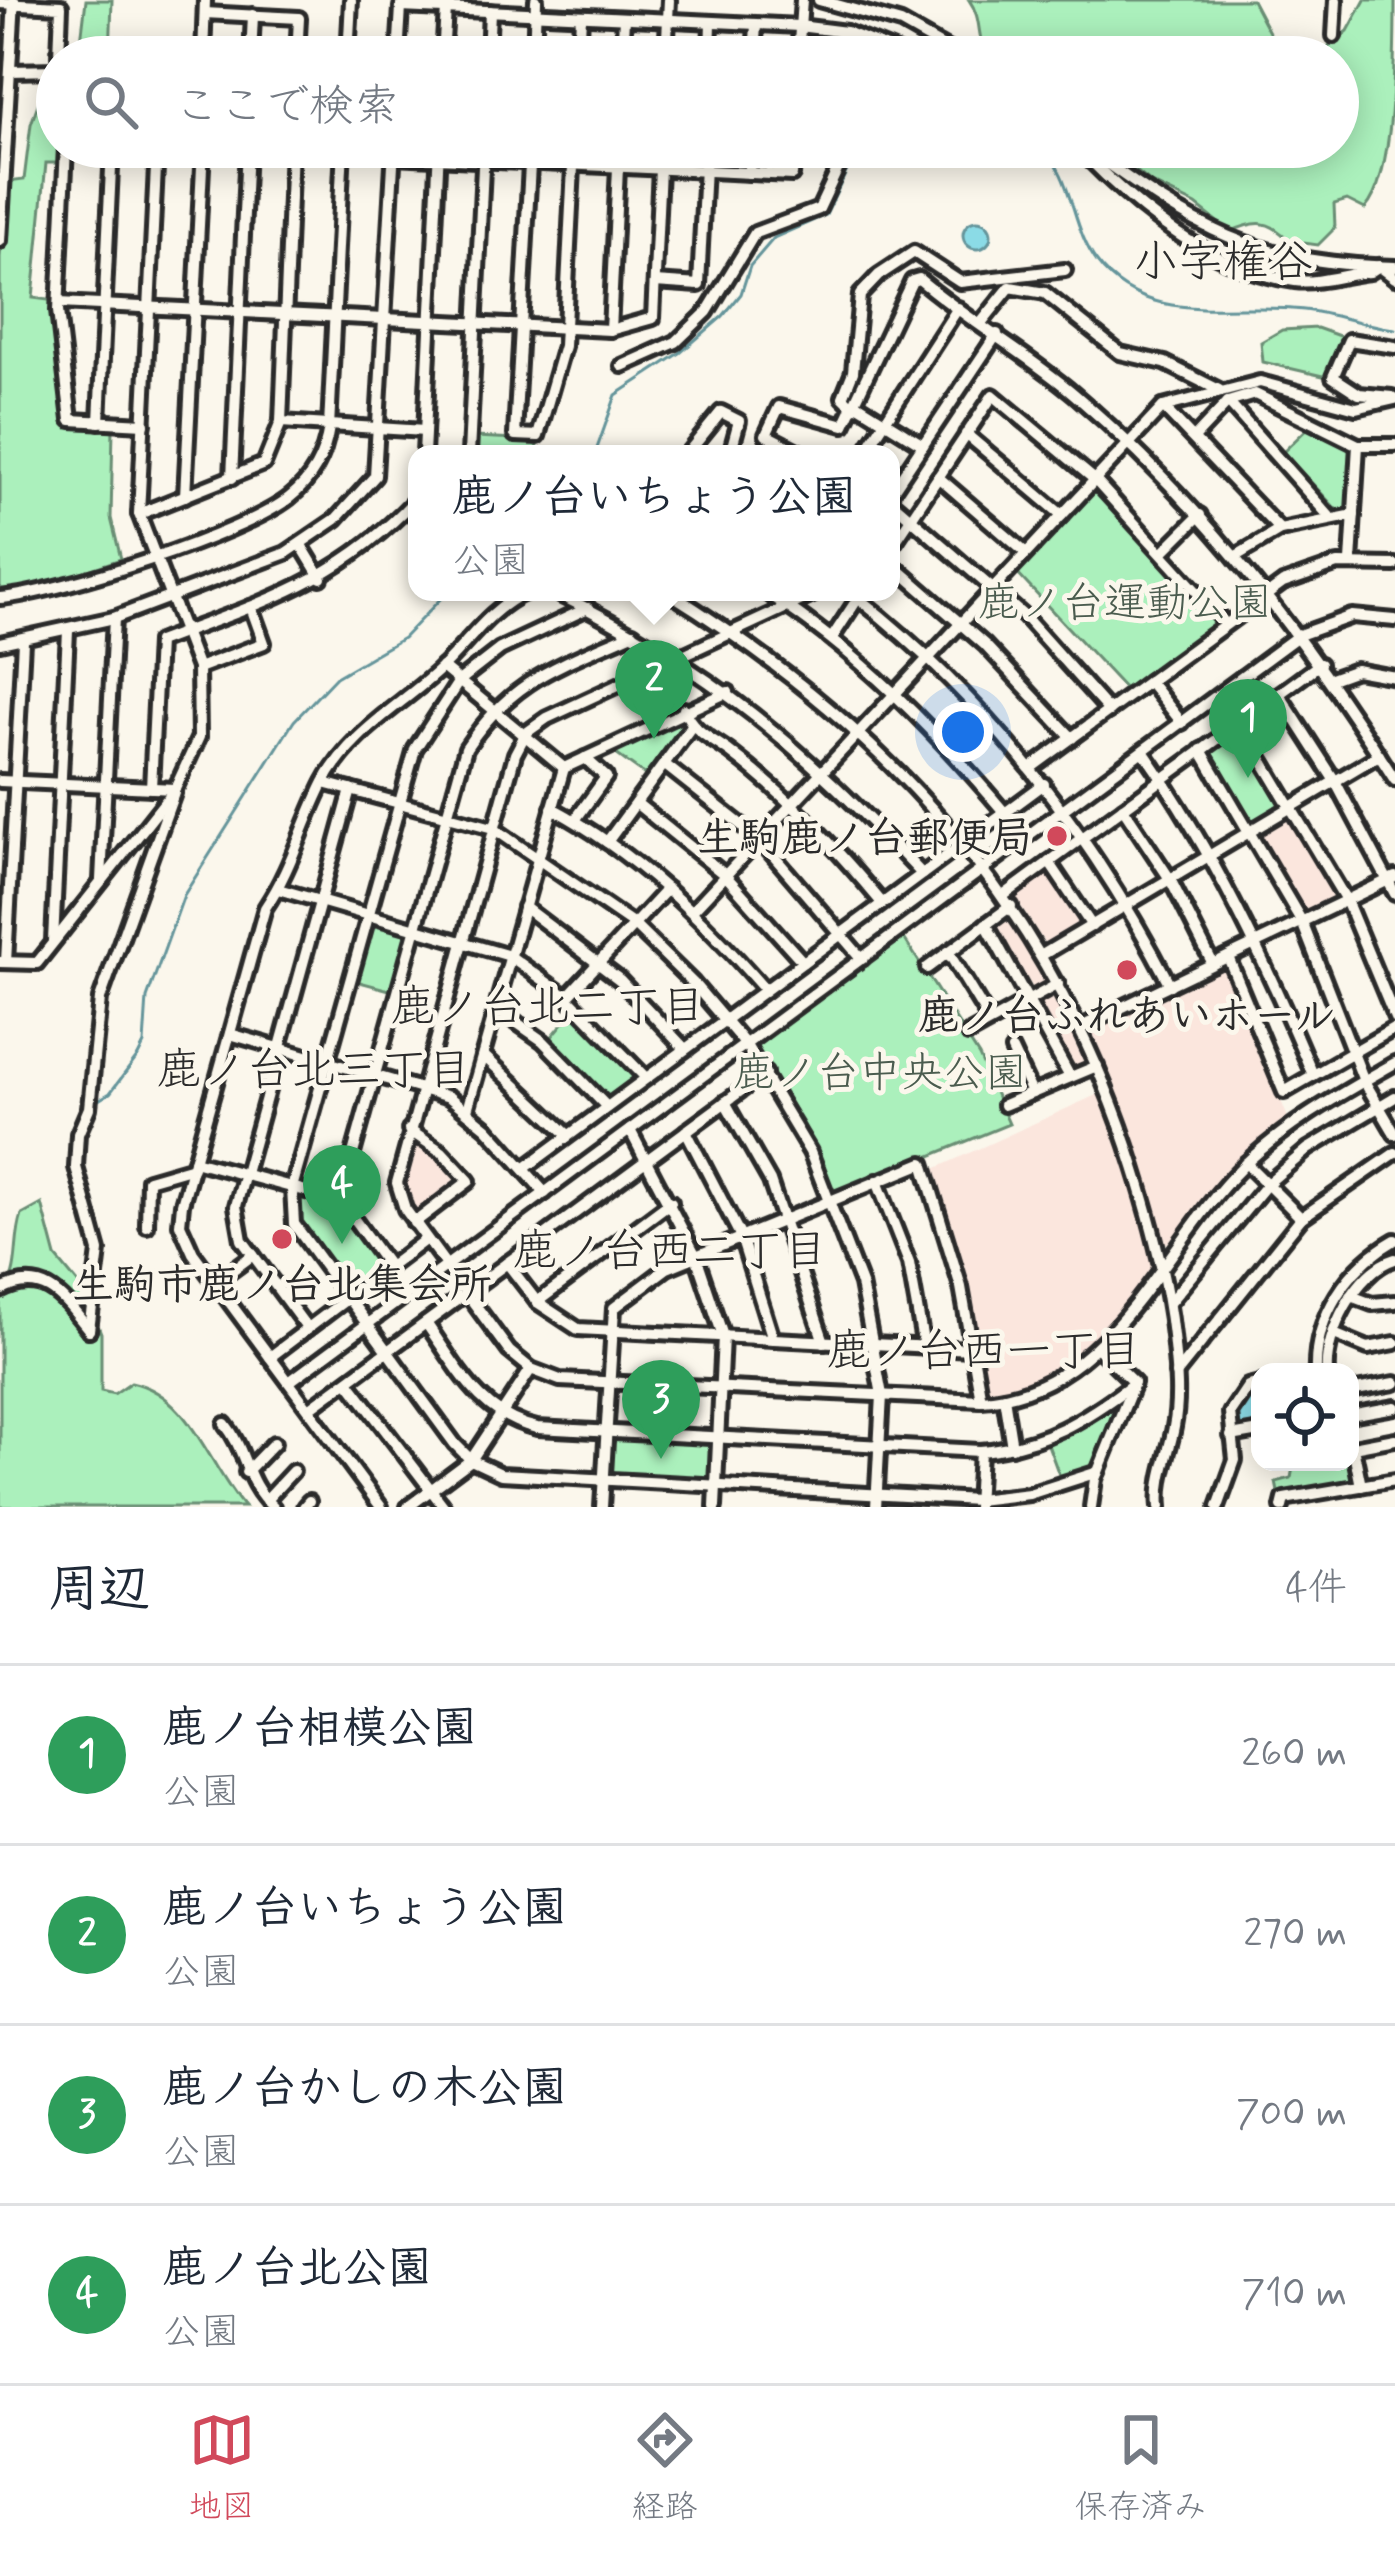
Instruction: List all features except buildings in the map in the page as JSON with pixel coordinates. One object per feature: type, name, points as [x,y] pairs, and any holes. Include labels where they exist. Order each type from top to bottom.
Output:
[{"type":"street","points":[[349,36],[351,0]]},
{"type":"street","points":[[535,36],[536,0]]},
{"type":"street","points":[[667,36],[669,0]]},
{"type":"street","points":[[799,36],[802,0]]},
{"type":"street","points":[[819,0],[902,23],[923,36]]},
{"type":"street","points":[[1334,36],[1336,0]]},
{"type":"street","points":[[0,242],[14,2]]},
{"type":"street","points":[[0,3],[61,6],[60,36]]},
{"type":"street","points":[[205,7],[299,18],[298,36]]},
{"type":"street","points":[[399,36],[400,7],[799,26],[856,36]]},
{"type":"street","points":[[444,36],[446,9]]},
{"type":"street","points":[[489,36],[490,11]]},
{"type":"street","points":[[252,36],[253,15]]},
{"type":"street","points":[[580,36],[581,16]]},
{"type":"street","points":[[623,36],[624,18]]},
{"type":"street","points":[[711,22],[711,36]]},
{"type":"street","points":[[755,36],[756,25]]},
{"type":"street","points":[[846,32],[846,36]]},
{"type":"street","points":[[10,71],[36,70]]},
{"type":"street","points":[[65,168],[58,303],[71,420],[144,424]]},
{"type":"street","points":[[100,422],[111,168]]},
{"type":"street","points":[[0,1291],[23,1280],[46,1285],[89,1330],[98,1251],[76,1167],[78,1134],[92,1092],[100,999],[175,789],[199,737],[198,668],[139,514],[156,168]]},
{"type":"street","points":[[185,496],[199,168]]},
{"type":"street","points":[[232,478],[246,168]]},
{"type":"street","points":[[139,514],[264,464],[281,422],[291,168]]},
{"type":"street","points":[[0,598],[75,584],[249,520],[290,497],[314,470],[329,427],[342,168]]},
{"type":"street","points":[[0,643],[68,632],[114,618],[301,545],[336,519],[375,476],[392,168]]},
{"type":"street","points":[[424,445],[438,168]]},
{"type":"street","points":[[469,445],[483,168]]},
{"type":"street","points":[[530,168],[514,435],[538,436],[566,329],[573,168]]},
{"type":"street","points":[[610,330],[618,168],[793,175],[793,168]]},
{"type":"street","points":[[655,282],[699,285],[705,168]]},
{"type":"street","points":[[749,168],[749,172]]},
{"type":"street","points":[[622,366],[676,342],[706,313],[755,233],[819,209],[838,168]]},
{"type":"street","points":[[1103,168],[1162,224],[1233,260],[1299,281],[1370,272],[1379,266]]},
{"type":"street","points":[[1110,168],[1204,229],[1268,254],[1323,264],[1395,267]]},
{"type":"street","points":[[58,303],[610,330],[653,318],[660,169]]},
{"type":"street","points":[[923,446],[843,397],[856,358],[860,296],[879,274],[914,252],[960,282],[1065,270]]},
{"type":"street","points":[[1379,266],[1395,278]]},
{"type":"street","points":[[785,445],[766,435],[779,407],[844,425],[912,281],[920,279],[997,334],[1129,443],[1200,515],[1299,635],[1395,780]]},
{"type":"street","points":[[981,323],[1010,287],[1045,293],[1120,353],[1165,364],[1219,390]]},
{"type":"street","points":[[870,445],[958,308]]},
{"type":"street","points":[[900,483],[997,334]]},
{"type":"street","points":[[1395,347],[1349,340],[1333,377],[1359,394],[1395,398]]},
{"type":"street","points":[[693,910],[1163,407],[1219,390],[1273,382],[1369,409],[1395,398]]},
{"type":"street","points":[[900,534],[993,394],[1095,479],[1226,624]]},
{"type":"street","points":[[1195,436],[1228,402],[1244,395],[1266,396],[1358,445],[1395,445]]},
{"type":"street","points":[[1228,402],[1329,516]]},
{"type":"street","points":[[1163,407],[1280,530]]},
{"type":"street","points":[[694,445],[722,412],[739,422],[733,445]]},
{"type":"street","points":[[281,422],[424,431]]},
{"type":"street","points":[[966,434],[1062,515]]},
{"type":"street","points":[[1351,562],[1358,445]]},
{"type":"street","points":[[938,477],[1026,553]]},
{"type":"street","points":[[900,506],[994,588],[1109,711]]},
{"type":"street","points":[[151,788],[158,642],[321,578],[387,530],[408,508]]},
{"type":"street","points":[[1164,551],[1200,515]]},
{"type":"street","points":[[1236,556],[1280,530],[1329,516],[1354,515]]},
{"type":"street","points":[[301,545],[321,578]]},
{"type":"street","points":[[1032,767],[1267,593],[1300,575],[1351,562],[1395,565]]},
{"type":"street","points":[[900,571],[961,623],[1072,738]]},
{"type":"street","points":[[381,1507],[215,1283],[180,1224],[265,908],[278,890],[324,783],[350,742],[442,667],[505,601]]},
{"type":"street","points":[[573,601],[634,632],[728,692],[824,770],[922,874]]},
{"type":"street","points":[[683,601],[733,632],[860,731],[963,844],[1007,901],[1058,984],[1097,1066],[1144,1198],[1169,1303],[1176,1410],[1160,1507]]},
{"type":"street","points":[[780,601],[832,638],[895,693],[1005,813]]},
{"type":"street","points":[[801,601],[547,718],[526,733],[493,828],[397,1184],[414,1222],[509,1351],[531,1370],[560,1380],[981,1400],[1051,1382],[1098,1348],[1246,1162],[1295,1122],[1395,1063]]},
{"type":"street","points":[[832,638],[856,601]]},
{"type":"street","points":[[866,601],[1032,767],[1128,904],[1170,985]]},
{"type":"street","points":[[198,668],[264,643],[251,607]]},
{"type":"street","points":[[588,608],[500,649],[459,681],[415,748],[292,1188],[294,1224],[471,1460],[501,1474],[877,1501],[977,1503],[1029,1494],[1098,1472]]},
{"type":"street","points":[[289,1382],[1299,635],[1352,616],[1395,620]]},
{"type":"street","points":[[101,883],[114,618]]},
{"type":"street","points":[[53,944],[68,632]]},
{"type":"street","points":[[340,1200],[466,748],[494,707],[537,676],[634,632]]},
{"type":"street","points":[[22,640],[3,962],[37,963],[175,789]]},
{"type":"street","points":[[927,968],[986,925],[1049,862],[1320,664]]},
{"type":"street","points":[[442,667],[564,768]]},
{"type":"street","points":[[1331,679],[1356,670],[1395,677]]},
{"type":"street","points":[[1149,681],[1182,723]]},
{"type":"street","points":[[467,1110],[564,768],[728,692]]},
{"type":"street","points":[[1279,694],[1392,878],[1395,894]]},
{"type":"street","points":[[684,710],[691,727],[748,766],[791,805],[882,903]]},
{"type":"street","points":[[1240,723],[1294,806],[1346,900],[1395,1018]]},
{"type":"street","points":[[608,842],[691,727]]},
{"type":"street","points":[[1202,750],[1302,922],[1364,1081],[1395,1134]]},
{"type":"street","points":[[1143,752],[1211,855],[1258,943],[1313,1075]]},
{"type":"street","points":[[1042,955],[1379,755]]},
{"type":"street","points":[[575,820],[606,777],[585,758]]},
{"type":"street","points":[[664,764],[759,839],[862,959]]},
{"type":"street","points":[[0,781],[175,789]]},
{"type":"street","points":[[324,783],[493,828],[634,925],[726,1019],[765,1072],[833,1200],[874,1344],[882,1395],[877,1501]]},
{"type":"street","points":[[525,1168],[1044,784]]},
{"type":"street","points":[[307,1328],[253,1255],[235,1216],[351,790]]},
{"type":"street","points":[[636,803],[725,875],[803,962]]},
{"type":"street","points":[[552,808],[608,842],[693,910],[765,990]]},
{"type":"street","points":[[1123,808],[1170,879],[1214,964]]},
{"type":"street","points":[[1049,862],[1092,926]]},
{"type":"street","points":[[1081,1028],[1392,878]]},
{"type":"street","points":[[567,997],[668,889]]},
{"type":"street","points":[[278,890],[510,956],[567,997],[646,1078]]},
{"type":"street","points":[[524,908],[600,962],[685,1049]]},
{"type":"street","points":[[986,925],[1070,1077]]},
{"type":"street","points":[[948,952],[990,1022]]},
{"type":"street","points":[[1228,957],[1283,1092],[1395,1028]]},
{"type":"street","points":[[968,1034],[1058,984]]},
{"type":"street","points":[[496,1008],[543,1041],[607,1107]]},
{"type":"street","points":[[230,1034],[422,1088],[467,1110],[545,1193]]},
{"type":"street","points":[[1012,1050],[1032,1093]]},
{"type":"street","points":[[483,1055],[568,1136]]},
{"type":"street","points":[[1004,1105],[1097,1066]]},
{"type":"street","points":[[309,1409],[765,1072]]},
{"type":"street","points":[[1169,1303],[1267,1184],[1309,1149],[1395,1097]]},
{"type":"street","points":[[725,1102],[785,1219],[824,1342]]},
{"type":"street","points":[[410,1130],[442,1152],[469,1181],[414,1222]]},
{"type":"street","points":[[630,1130],[696,1256],[723,1336],[715,1507]]},
{"type":"street","points":[[686,1131],[741,1237],[772,1339]]},
{"type":"street","points":[[1177,1373],[1300,1218],[1395,1153]]},
{"type":"street","points":[[602,1507],[614,1308],[630,1292],[696,1256],[923,1162],[953,1255],[981,1400]]},
{"type":"street","points":[[1246,1162],[1300,1218]]},
{"type":"street","points":[[147,1226],[148,1180],[194,1164],[340,1200],[388,1266]]},
{"type":"street","points":[[877,1181],[909,1263],[924,1347]]},
{"type":"street","points":[[537,1302],[671,1202]]},
{"type":"street","points":[[270,1357],[427,1240]]},
{"type":"street","points":[[1316,1363],[1315,1345],[1350,1271],[1395,1240]]},
{"type":"street","points":[[215,1283],[253,1255]]},
{"type":"street","points":[[1327,1363],[1327,1347],[1362,1277],[1395,1259]]},
{"type":"street","points":[[507,1263],[537,1302],[578,1329],[972,1349]]},
{"type":"street","points":[[1352,1297],[1372,1304],[1395,1302]]},
{"type":"street","points":[[426,1323],[476,1394],[501,1417],[537,1428],[980,1451],[1012,1448],[1079,1424],[1134,1383]]},
{"type":"street","points":[[1334,1334],[1368,1348],[1395,1343]]},
{"type":"street","points":[[1098,1348],[1134,1383]]},
{"type":"street","points":[[408,1507],[471,1460],[531,1370]]},
{"type":"street","points":[[348,1381],[428,1492],[444,1507]]},
{"type":"street","points":[[1091,1507],[1098,1472],[1134,1383]]},
{"type":"street","points":[[1359,1389],[1395,1383]]},
{"type":"street","points":[[1218,1507],[1235,1460],[1231,1436],[1235,1403],[1251,1385]]},
{"type":"street","points":[[1004,1397],[1012,1448]]},
{"type":"street","points":[[1359,1413],[1395,1407]]},
{"type":"street","points":[[225,1424],[243,1451],[246,1472],[269,1504],[293,1471]]},
{"type":"street","points":[[1231,1436],[1251,1433]]},
{"type":"street","points":[[1361,1486],[1353,1447],[1395,1439]]},
{"type":"street","points":[[246,1472],[274,1443]]},
{"type":"street","points":[[977,1503],[980,1451]]},
{"type":"street","points":[[1282,1507],[1284,1499],[1395,1480]]},
{"type":"shaded area","points":[[1289,813],[1338,896],[1306,916],[1259,836]]},
{"type":"shaded area","points":[[1046,870],[1053,871],[1086,924],[1048,948],[1013,894]]},
{"type":"shaded area","points":[[1004,915],[1046,980],[1047,986],[1036,992],[993,928]]},
{"type":"shaded area","points":[[1219,964],[1227,967],[1288,1118],[1233,1168],[1176,1241],[1163,1244],[1138,1152],[1087,1032]]},
{"type":"shaded area","points":[[1050,992],[1079,1043],[1086,1067],[1070,1070],[1038,1004]]},
{"type":"shaded area","points":[[1103,1092],[1156,1266],[1078,1361],[1030,1385],[986,1391],[968,1276],[932,1170]]},
{"type":"shaded area","points":[[415,1138],[463,1182],[420,1212],[410,1202],[404,1183]]},
{"type":"green space","points":[[86,0],[112,0],[111,36],[82,36]]},
{"type":"green space","points":[[969,0],[1252,0],[1271,36],[981,36]]},
{"type":"green space","points":[[1365,0],[1395,0],[1388,142],[1375,193],[1365,209],[1347,200],[1334,204],[1335,228],[1318,245],[1289,241],[1262,224],[1230,232],[1196,205],[1151,183],[1132,168],[1359,168],[1359,36],[1342,36]]},
{"type":"green space","points":[[36,110],[36,168],[46,168],[33,298],[56,301],[68,421],[113,428],[111,518],[121,559],[35,588],[0,594],[0,257],[8,182],[24,180]]},
{"type":"green space","points":[[1317,328],[1342,337],[1327,377],[1263,362],[1261,342],[1282,330]]},
{"type":"green space","points":[[1311,425],[1355,445],[1349,510],[1336,509],[1283,452]]},
{"type":"green space","points":[[474,437],[540,440],[538,445],[474,445]]},
{"type":"green space","name":"鹿ノ台運動公園","points":[[1091,488],[1099,489],[1219,618],[1218,625],[1128,692],[1014,570]]},
{"type":"green space","points":[[675,717],[685,722],[685,729],[649,778],[609,749]]},
{"type":"green space","points":[[1240,726],[1289,804],[1254,823],[1207,751]]},
{"type":"green space","points":[[369,919],[409,930],[393,991],[352,980]]},
{"type":"green space","name":"鹿ノ台中央公園","points":[[902,935],[979,1056],[1009,1124],[835,1195],[803,1123],[754,1047]]},
{"type":"green space","points":[[574,1010],[640,1078],[611,1098],[550,1039]]},
{"type":"green space","points":[[297,1193],[341,1203],[384,1266],[350,1290],[305,1232]]},
{"type":"green space","points":[[42,1204],[56,1257],[85,1292],[101,1333],[101,1391],[114,1394],[131,1382],[169,1401],[244,1507],[0,1507],[0,1296],[14,1268],[22,1215]]},
{"type":"green space","points":[[1121,1400],[1094,1469],[1061,1480],[1047,1442],[1081,1428]]},
{"type":"green space","points":[[610,1434],[715,1440],[713,1482],[607,1477]]},
{"type":"green space","points":[[1292,1471],[1351,1471],[1351,1484],[1279,1497],[1276,1482],[1291,1478]]},
{"type":"water","points":[[977,221],[987,225],[991,235],[987,245],[977,249],[967,245],[963,235],[967,225]]},
{"type":"water","points":[[1248,1395],[1251,1428],[1237,1430],[1237,1417]]},
{"type":"waterway","points":[[598,445],[616,395],[680,353],[723,316],[741,294],[750,266],[774,238],[826,215],[848,168]]},
{"type":"waterway","points":[[1058,168],[1097,262],[1117,283],[1141,296],[1193,307],[1304,310],[1395,329]]},
{"type":"waterway","points":[[92,1104],[110,1093],[138,1056],[144,1044],[147,998],[184,895],[294,721],[336,677],[403,638],[438,601]]},
{"type":"place","name":"鹿ノ台いちょう公園","points":[[654,739]]},
{"type":"place","name":"鹿ノ台相模公園","points":[[1248,778]]},
{"type":"place","name":"生駒鹿ノ台郵便局","points":[[1057,836]]},
{"type":"place","name":"鹿ノ台ふれあいホール","points":[[1127,970]]},
{"type":"place","name":"生駒市鹿ノ台北集会所","points":[[282,1239]]},
{"type":"place","name":"鹿ノ台北公園","points":[[342,1244]]},
{"type":"place","name":"鹿ノ台かしの木公園","points":[[661,1459]]},
{"type":"district","name":"小字権谷","points":[[1223,260]]},
{"type":"district","name":"鹿ノ台北二丁目","points":[[548,1005]]},
{"type":"district","name":"鹿ノ台北三丁目","points":[[314,1068]]},
{"type":"district","name":"鹿ノ台西二丁目","points":[[670,1249]]},
{"type":"district","name":"鹿ノ台西一丁目","points":[[984,1349]]}]
